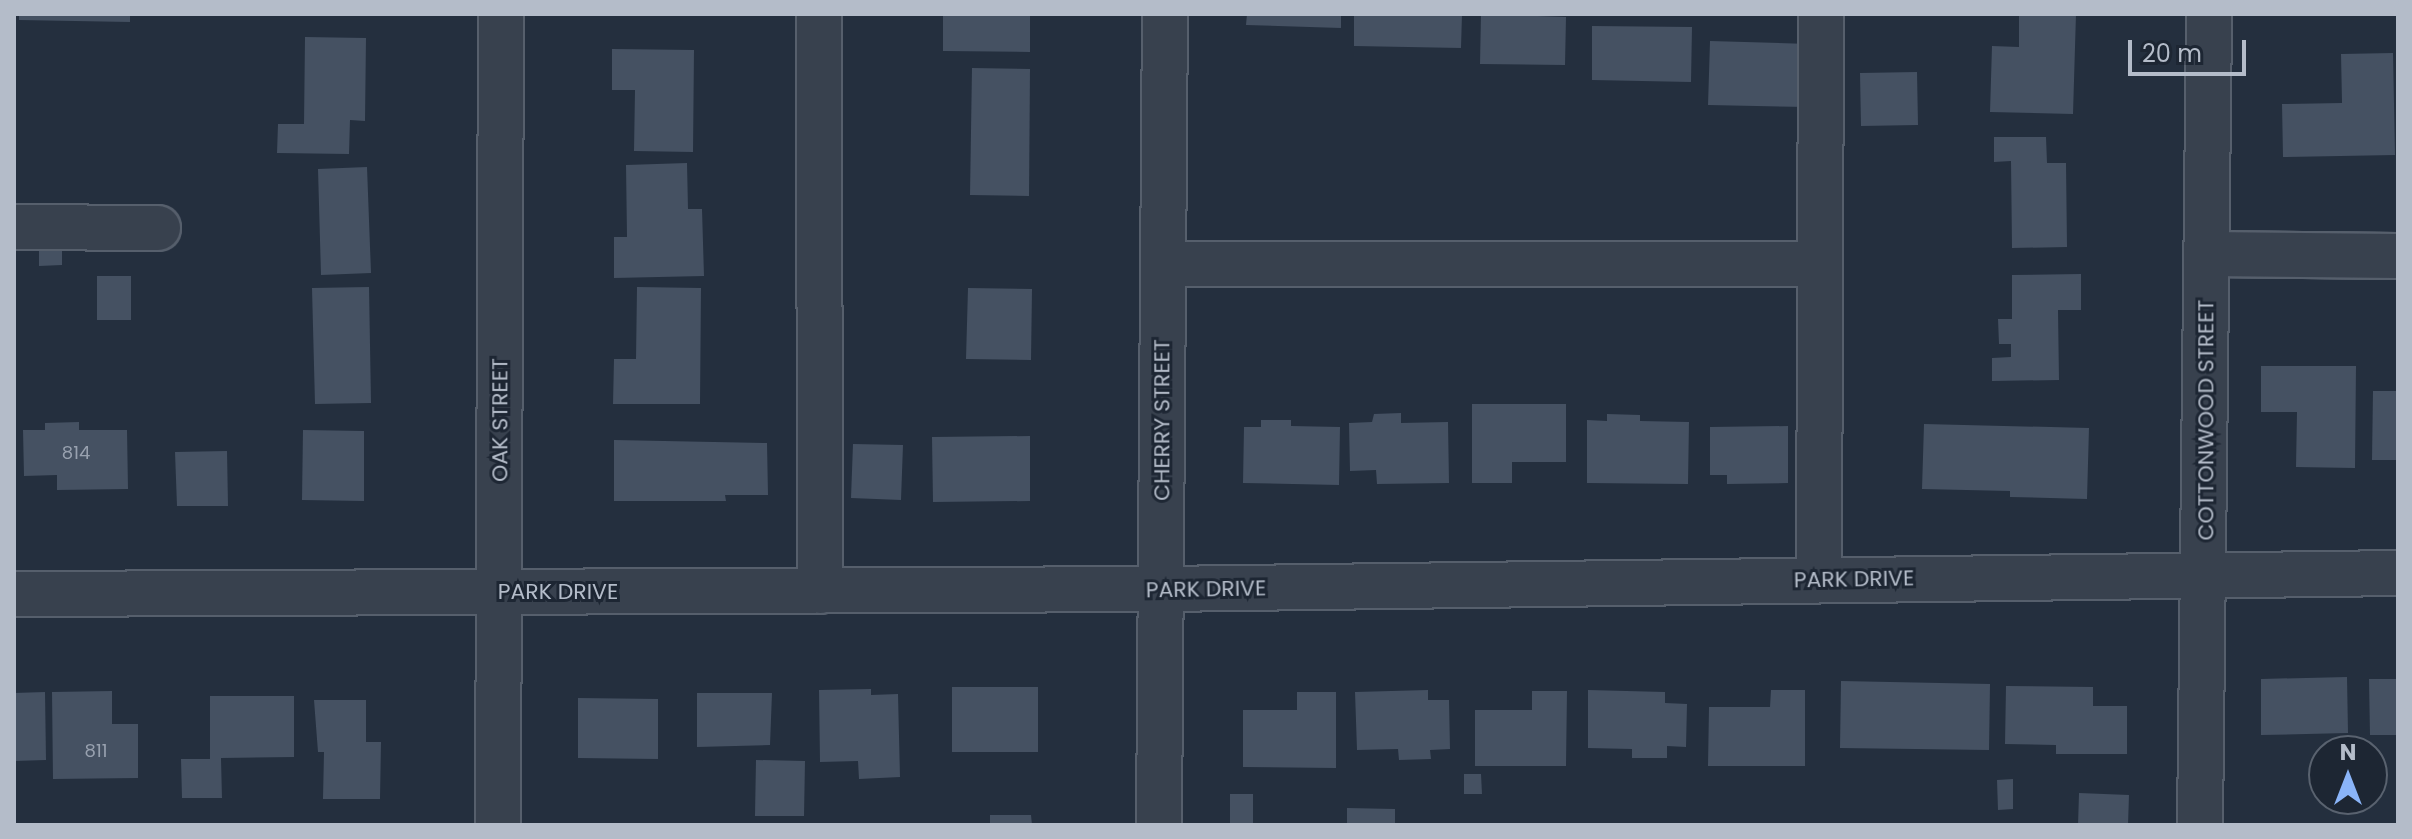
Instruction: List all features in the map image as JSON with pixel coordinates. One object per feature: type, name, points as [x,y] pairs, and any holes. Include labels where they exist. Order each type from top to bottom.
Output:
[{"type":"street","name":"OAK STREET","points":[[498,825],[501,14]]},
{"type":"street","points":[[819,14],[820,591]]},
{"type":"street","name":"CHERRY STREET","points":[[1159,825],[1165,14]]},
{"type":"street","points":[[1819,579],[1821,14]]},
{"type":"street","name":"COTTONWOOD STREET","points":[[2200,825],[2209,14]]},
{"type":"street","points":[[14,227],[158,228]]},
{"type":"street","points":[[2207,254],[2398,256]]},
{"type":"street","points":[[1163,264],[1819,264]]},
{"type":"street","name":"PARK DRIVE","points":[[14,594],[1161,589],[2398,573]]},
{"type":"building","points":[[19,14],[130,14],[130,22],[19,20]]},
{"type":"building","points":[[943,14],[1030,14],[1030,52],[943,51]]},
{"type":"building","points":[[1247,14],[1341,14],[1341,28],[1246,25]]},
{"type":"building","points":[[1354,14],[1462,14],[1461,48],[1354,46]]},
{"type":"building","points":[[1481,14],[1566,17],[1565,65],[1480,64]]},
{"type":"building","points":[[2019,14],[2076,14],[2073,114],[1990,112],[1992,46],[2019,47]]},
{"type":"building","points":[[1592,26],[1692,27],[1691,82],[1592,80]]},
{"type":"building","points":[[305,37],[366,38],[365,121],[350,120],[349,154],[277,153],[278,124],[304,124]]},
{"type":"building","points":[[1710,41],[1809,44],[1807,107],[1708,105]]},
{"type":"building","points":[[612,49],[694,50],[693,152],[634,151],[635,90],[612,90]]},
{"type":"building","points":[[2393,53],[2395,155],[2283,157],[2282,104],[2342,103],[2341,54]]},
{"type":"building","points":[[972,68],[1030,69],[1029,196],[970,195]]},
{"type":"building","points":[[1917,72],[1918,125],[1861,126],[1860,73]]},
{"type":"building","points":[[1994,137],[2046,137],[2047,163],[2066,163],[2067,247],[2012,248],[2011,161],[1994,162]]},
{"type":"building","points":[[687,163],[688,209],[702,209],[704,276],[614,278],[614,237],[627,237],[626,165]]},
{"type":"building","points":[[367,167],[371,273],[321,275],[318,169]]},
{"type":"building","points":[[62,247],[62,265],[39,266],[39,248]]},
{"type":"building","points":[[2081,274],[2081,310],[2058,310],[2059,380],[1992,381],[1992,358],[2011,357],[2011,344],[1999,344],[1998,319],[2012,319],[2012,275]]},
{"type":"building","points":[[97,276],[131,276],[131,320],[97,320]]},
{"type":"building","points":[[369,287],[371,403],[315,404],[312,288]]},
{"type":"building","points":[[637,287],[701,288],[700,404],[613,404],[614,359],[636,359]]},
{"type":"building","points":[[968,288],[1032,289],[1031,360],[966,359]]},
{"type":"building","points":[[2261,366],[2356,366],[2355,468],[2296,467],[2297,412],[2261,412]]},
{"type":"building","points":[[2373,391],[2398,391],[2398,460],[2372,460]]},
{"type":"building","points":[[1472,404],[1566,404],[1566,462],[1512,462],[1512,483],[1472,483]]},
{"type":"building","points":[[1401,413],[1401,423],[1448,422],[1449,483],[1377,484],[1376,470],[1350,471],[1349,423],[1372,422],[1374,414]]},
{"type":"building","points":[[1607,414],[1640,415],[1640,421],[1689,422],[1688,484],[1587,483],[1587,420],[1607,421]]},
{"type":"building","points":[[1261,420],[1291,420],[1291,426],[1340,427],[1339,485],[1243,483],[1244,427],[1261,427]]},
{"type":"building","points":[[79,422],[79,430],[127,430],[128,489],[57,490],[57,475],[24,476],[23,430],[45,430],[45,423]]},
{"type":"building","points":[[1924,424],[2089,428],[2087,499],[2010,497],[2010,491],[1922,489]]},
{"type":"building","points":[[1788,426],[1788,483],[1727,484],[1727,475],[1710,475],[1710,427]]},
{"type":"building","points":[[303,430],[364,431],[364,501],[302,500]]},
{"type":"building","points":[[1030,436],[1030,501],[933,502],[932,437]]},
{"type":"building","points":[[614,440],[767,443],[768,495],[725,495],[726,501],[614,501]]},
{"type":"building","points":[[853,444],[903,445],[901,500],[851,498]]},
{"type":"building","points":[[227,451],[228,506],[177,506],[175,452]]},
{"type":"building","points":[[2347,677],[2348,733],[2261,735],[2261,679]]},
{"type":"building","points":[[2369,679],[2398,679],[2398,735],[2370,735]]},
{"type":"building","points":[[1841,681],[1990,684],[1989,750],[1840,748]]},
{"type":"building","points":[[2006,686],[2093,687],[2093,706],[2127,706],[2127,754],[2056,754],[2056,745],[2005,744]]},
{"type":"building","points":[[952,687],[1038,687],[1038,752],[952,752]]},
{"type":"building","points":[[871,689],[871,695],[898,694],[900,777],[859,779],[858,761],[820,762],[819,690]]},
{"type":"building","points":[[1428,690],[1428,700],[1449,700],[1450,749],[1430,750],[1431,759],[1399,760],[1398,749],[1357,750],[1355,692]]},
{"type":"building","points":[[1588,690],[1665,692],[1665,703],[1687,704],[1686,747],[1667,746],[1667,758],[1632,758],[1632,749],[1588,748]]},
{"type":"building","points":[[1771,690],[1805,690],[1805,766],[1708,766],[1709,707],[1770,707]]},
{"type":"building","points":[[112,691],[112,724],[138,724],[138,778],[53,779],[52,692]]},
{"type":"building","points":[[1532,691],[1567,691],[1566,766],[1475,766],[1475,710],[1532,710]]},
{"type":"building","points":[[45,692],[46,760],[14,761],[14,693]]},
{"type":"building","points":[[1297,692],[1336,692],[1336,768],[1243,767],[1243,710],[1297,710]]},
{"type":"building","points":[[697,693],[772,693],[770,745],[697,747]]},
{"type":"building","points":[[210,696],[294,696],[294,757],[221,758],[222,798],[182,798],[181,759],[210,759]]},
{"type":"building","points":[[578,698],[658,699],[658,759],[578,758]]},
{"type":"building","points":[[314,700],[366,700],[366,742],[381,742],[380,799],[323,799],[324,752],[318,752]]},
{"type":"building","points":[[756,760],[805,761],[804,816],[755,816]]},
{"type":"building","points":[[1464,774],[1481,774],[1482,794],[1464,794]]},
{"type":"building","points":[[2013,779],[2013,809],[1998,810],[1997,780]]},
{"type":"building","points":[[2079,793],[2129,795],[2128,825],[2078,825]]},
{"type":"building","points":[[1230,794],[1253,794],[1253,825],[1230,825]]},
{"type":"building","points":[[1347,808],[1395,809],[1395,825],[1347,825]]},
{"type":"building","points":[[990,815],[1031,815],[1032,825],[990,825]]}]
